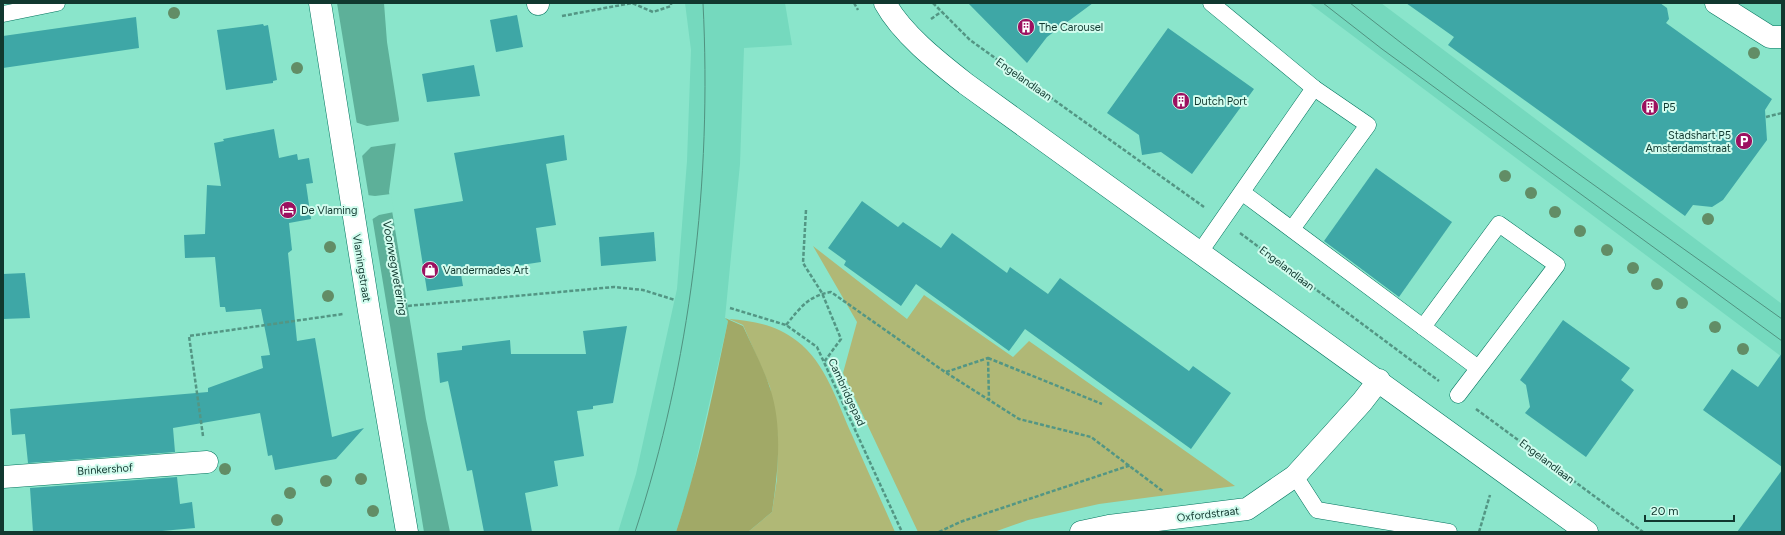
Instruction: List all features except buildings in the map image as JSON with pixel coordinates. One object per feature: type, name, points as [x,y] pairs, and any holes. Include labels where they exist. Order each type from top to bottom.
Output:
[{"type":"street","name":"Vlamingstraat","points":[[320,3],[369,311],[407,532]]},
{"type":"street","points":[[885,3],[910,34],[932,57],[1587,532]]},
{"type":"street","points":[[1716,3],[1770,37],[1782,37]]},
{"type":"street","name":"Oxfordstraat","points":[[1081,532],[1109,526],[1247,509],[1295,476],[1362,402],[1379,380]]},
{"type":"street","name":"Brinkershof","points":[[3,476],[207,462]]},
{"type":"lane","points":[[3,14],[57,3]]},
{"type":"lane","points":[[1211,3],[1314,88],[1368,124],[1292,229]]},
{"type":"lane","points":[[1200,252],[1243,193],[1314,88]]},
{"type":"lane","points":[[1243,193],[1478,368]]},
{"type":"lane","points":[[1423,327],[1499,224],[1556,265],[1458,395]]},
{"type":"lane","points":[[1295,476],[1317,510],[1449,532]]},
{"type":"path","points":[[538,3],[542,19],[632,3],[654,12],[670,6],[671,3]]},
{"type":"path","name":"Engelandlaan","points":[[933,3],[970,40],[1223,220],[1643,532]]},
{"type":"path","points":[[1766,117],[1782,113]]},
{"type":"path","points":[[806,210],[803,263],[822,294],[841,339],[824,362]]},
{"type":"path","points":[[413,305],[614,287],[643,290],[675,300]]},
{"type":"path","points":[[786,325],[805,302],[822,294],[831,292],[945,372],[1019,419],[1091,437],[1131,465],[1193,516]]},
{"type":"path","name":"Cambridgepad","points":[[730,308],[786,325],[817,347],[902,532]]},
{"type":"path","points":[[207,462],[189,336],[369,311]]},
{"type":"path","points":[[945,372],[988,358],[1102,404]]},
{"type":"path","points":[[988,358],[988,400]]},
{"type":"path","points":[[939,532],[960,522],[1131,465]]},
{"type":"path","points":[[1479,532],[1490,494]]},
{"type":"shaded area","points":[[685,3],[785,3],[792,45],[744,48],[740,164],[725,318],[728,321],[689,492],[676,532],[618,532],[636,474],[677,289],[687,161],[691,50]]},
{"type":"shaded area","points":[[1309,3],[1381,3],[1782,304],[1782,357]]},
{"type":"shaded area","points":[[1732,3],[1782,3],[1782,41]]},
{"type":"shaded area","points":[[813,246],[907,319],[924,295],[1013,357],[1029,341],[1235,486],[1099,504],[1028,520],[994,532],[918,532],[843,373],[857,322]]},
{"type":"shaded area","points":[[725,318],[743,326],[764,372],[774,403],[777,418],[778,450],[772,512],[748,532],[676,532],[692,480],[705,427],[728,321]]},
{"type":"shaded area","points":[[729,319],[765,325],[781,331],[797,341],[816,360],[836,397],[895,532],[748,532],[772,512],[777,479],[778,439],[770,387],[743,325]]},
{"type":"water","name":"Voorwegwetering","points":[[337,3],[384,3],[387,42],[399,119],[389,192],[426,419],[450,532],[424,532]]},
{"type":"pier","points":[[401,121],[398,143],[371,147],[361,157],[355,122],[367,126]]},
{"type":"pier","points":[[391,194],[394,212],[379,215],[371,220],[367,195],[375,196]]},
{"type":"tram line","points":[[635,532],[671,403],[693,270],[700,204],[704,137],[705,70],[703,3]]},
{"type":"tram line","points":[[1323,3],[1382,49],[1782,341]]},
{"type":"tram line","points":[[1350,3],[1456,85],[1782,319]]},
{"type":"place","name":"The Carousel","points":[[1026,27]]},
{"type":"place","name":"Dutch Port","points":[[1181,101]]},
{"type":"place","name":"P5","points":[[1650,107]]},
{"type":"place","name":"Stadshart P5 Amsterdamstraat","points":[[1744,141]]},
{"type":"place","name":"De Vlaming","points":[[288,210]]},
{"type":"place","name":"Vandermades Art","points":[[430,270]]}]
